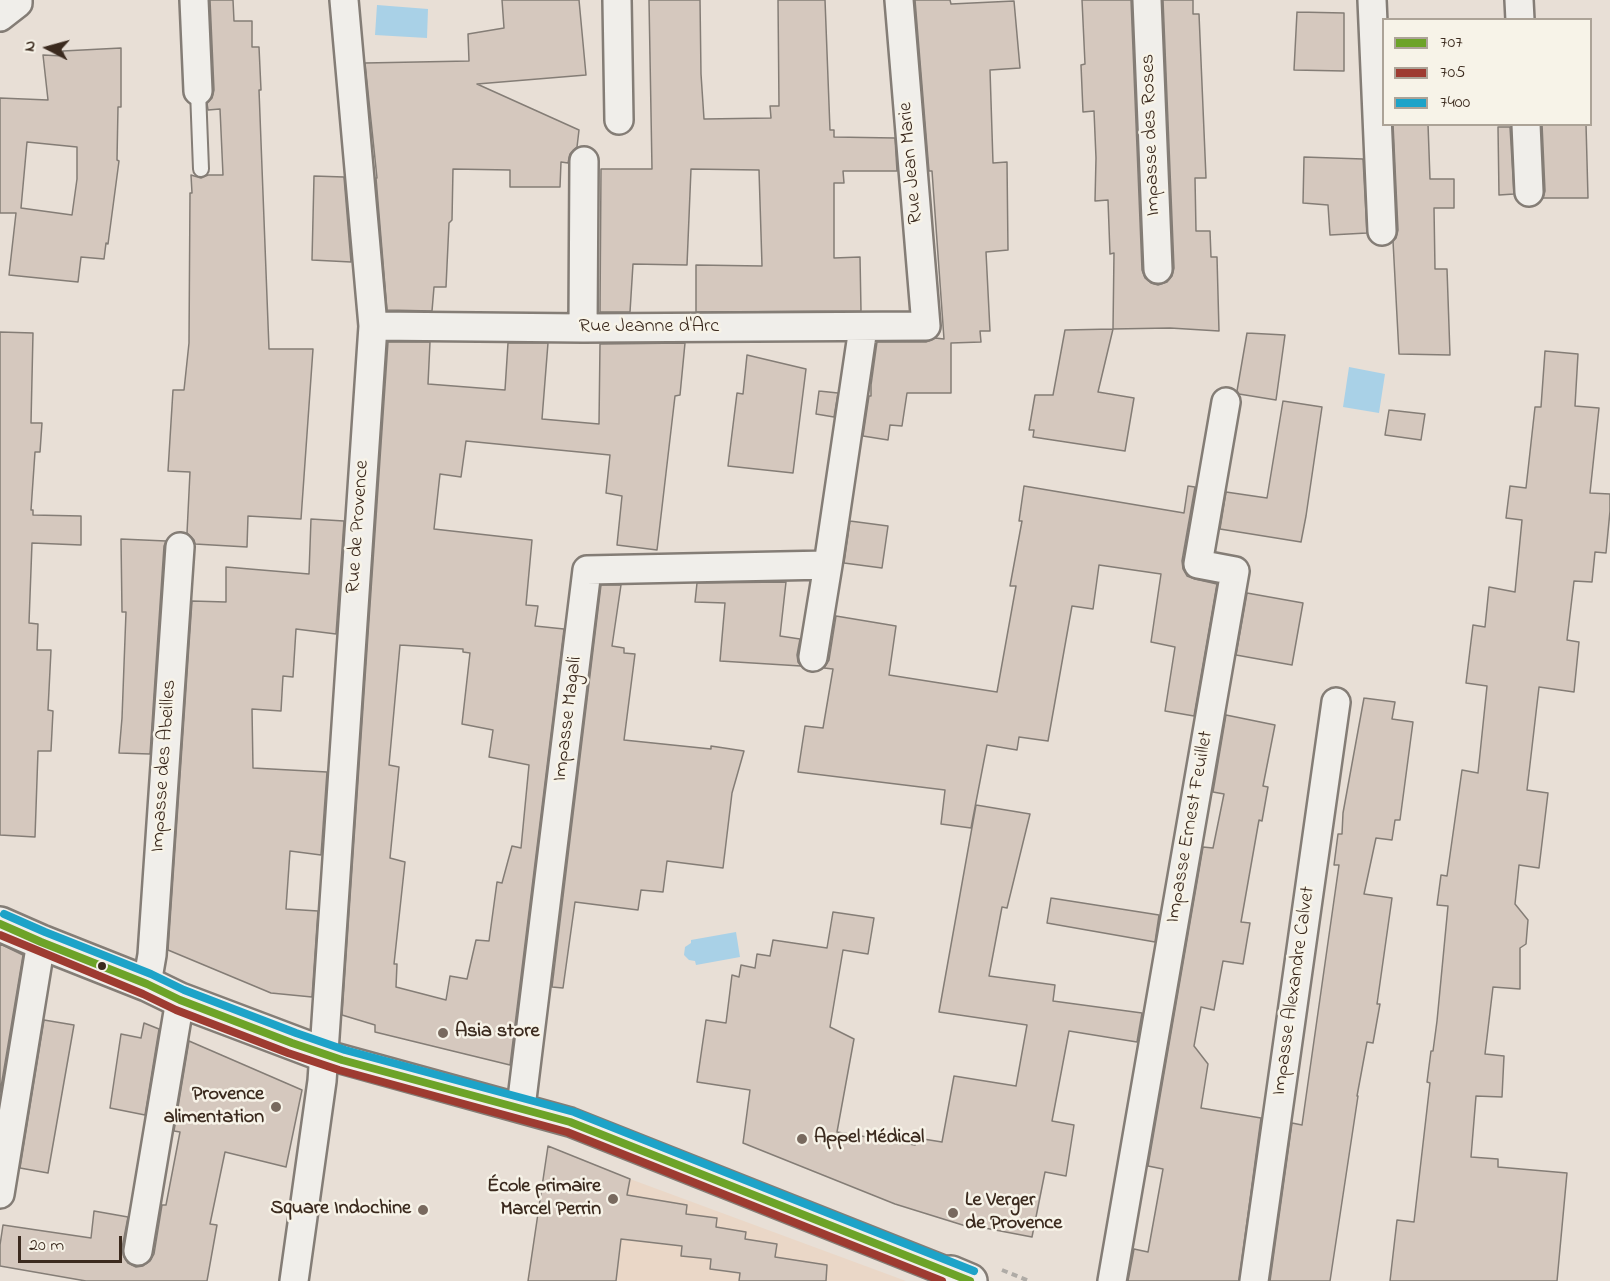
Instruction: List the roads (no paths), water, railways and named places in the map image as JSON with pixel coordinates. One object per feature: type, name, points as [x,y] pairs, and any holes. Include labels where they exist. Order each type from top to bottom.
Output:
[{"type":"street","points":[[0,17],[18,3],[18,0]]},
{"type":"street","points":[[194,0],[198,91]]},
{"type":"street","name":"Rue de Provence","points":[[294,1281],[322,1081],[373,326],[344,0]]},
{"type":"street","points":[[617,0],[619,120]]},
{"type":"street","name":"Rue Jean Marie","points":[[899,0],[926,326]]},
{"type":"street","name":"Impasse des Roses","points":[[1147,0],[1158,269]]},
{"type":"street","points":[[1372,0],[1382,231]]},
{"type":"street","points":[[1519,0],[1520,18]]},
{"type":"street","points":[[1526,126],[1529,192]]},
{"type":"street","points":[[583,328],[584,161]]},
{"type":"street","name":"Rue Jeanne d'Arc","points":[[373,326],[583,328],[926,326]]},
{"type":"street","points":[[813,657],[863,328]]},
{"type":"street","name":"Impasse Ernest Feuillet","points":[[1112,1281],[1236,571],[1198,564],[1226,402]]},
{"type":"street","name":"Impasse des Abeilles","points":[[147,984],[153,943],[180,548]]},
{"type":"street","name":"Impasse Magali","points":[[521,1107],[587,570],[828,565]]},
{"type":"street","name":"Impasse Alexandre Calvet","points":[[1254,1281],[1336,702]]},
{"type":"street","points":[[0,924],[147,984],[180,1000],[323,1054],[570,1122],[957,1278]]},
{"type":"street","points":[[0,1194],[41,942]]},
{"type":"street","points":[[138,1251],[180,1000]]},
{"type":"lane","points":[[198,91],[201,169]]},
{"type":"water","points":[[377,5],[428,9],[427,38],[375,35]]},
{"type":"water","points":[[1349,367],[1385,374],[1379,413],[1343,407]]},
{"type":"water","points":[[736,932],[740,957],[696,965],[695,961],[689,960],[684,955],[685,947],[691,943],[691,940]]},
{"type":"place","name":"Asia store","points":[[443,1033]]},
{"type":"place","name":"Provence alimentation","points":[[276,1107]]},
{"type":"place","name":"Appel Médical","points":[[802,1139]]},
{"type":"place","name":"École primaire Marcel Perrin","points":[[613,1199]]},
{"type":"place","name":"Square Indochine","points":[[423,1210]]},
{"type":"place","name":"Le Verger de Provence","points":[[953,1213]]}]
